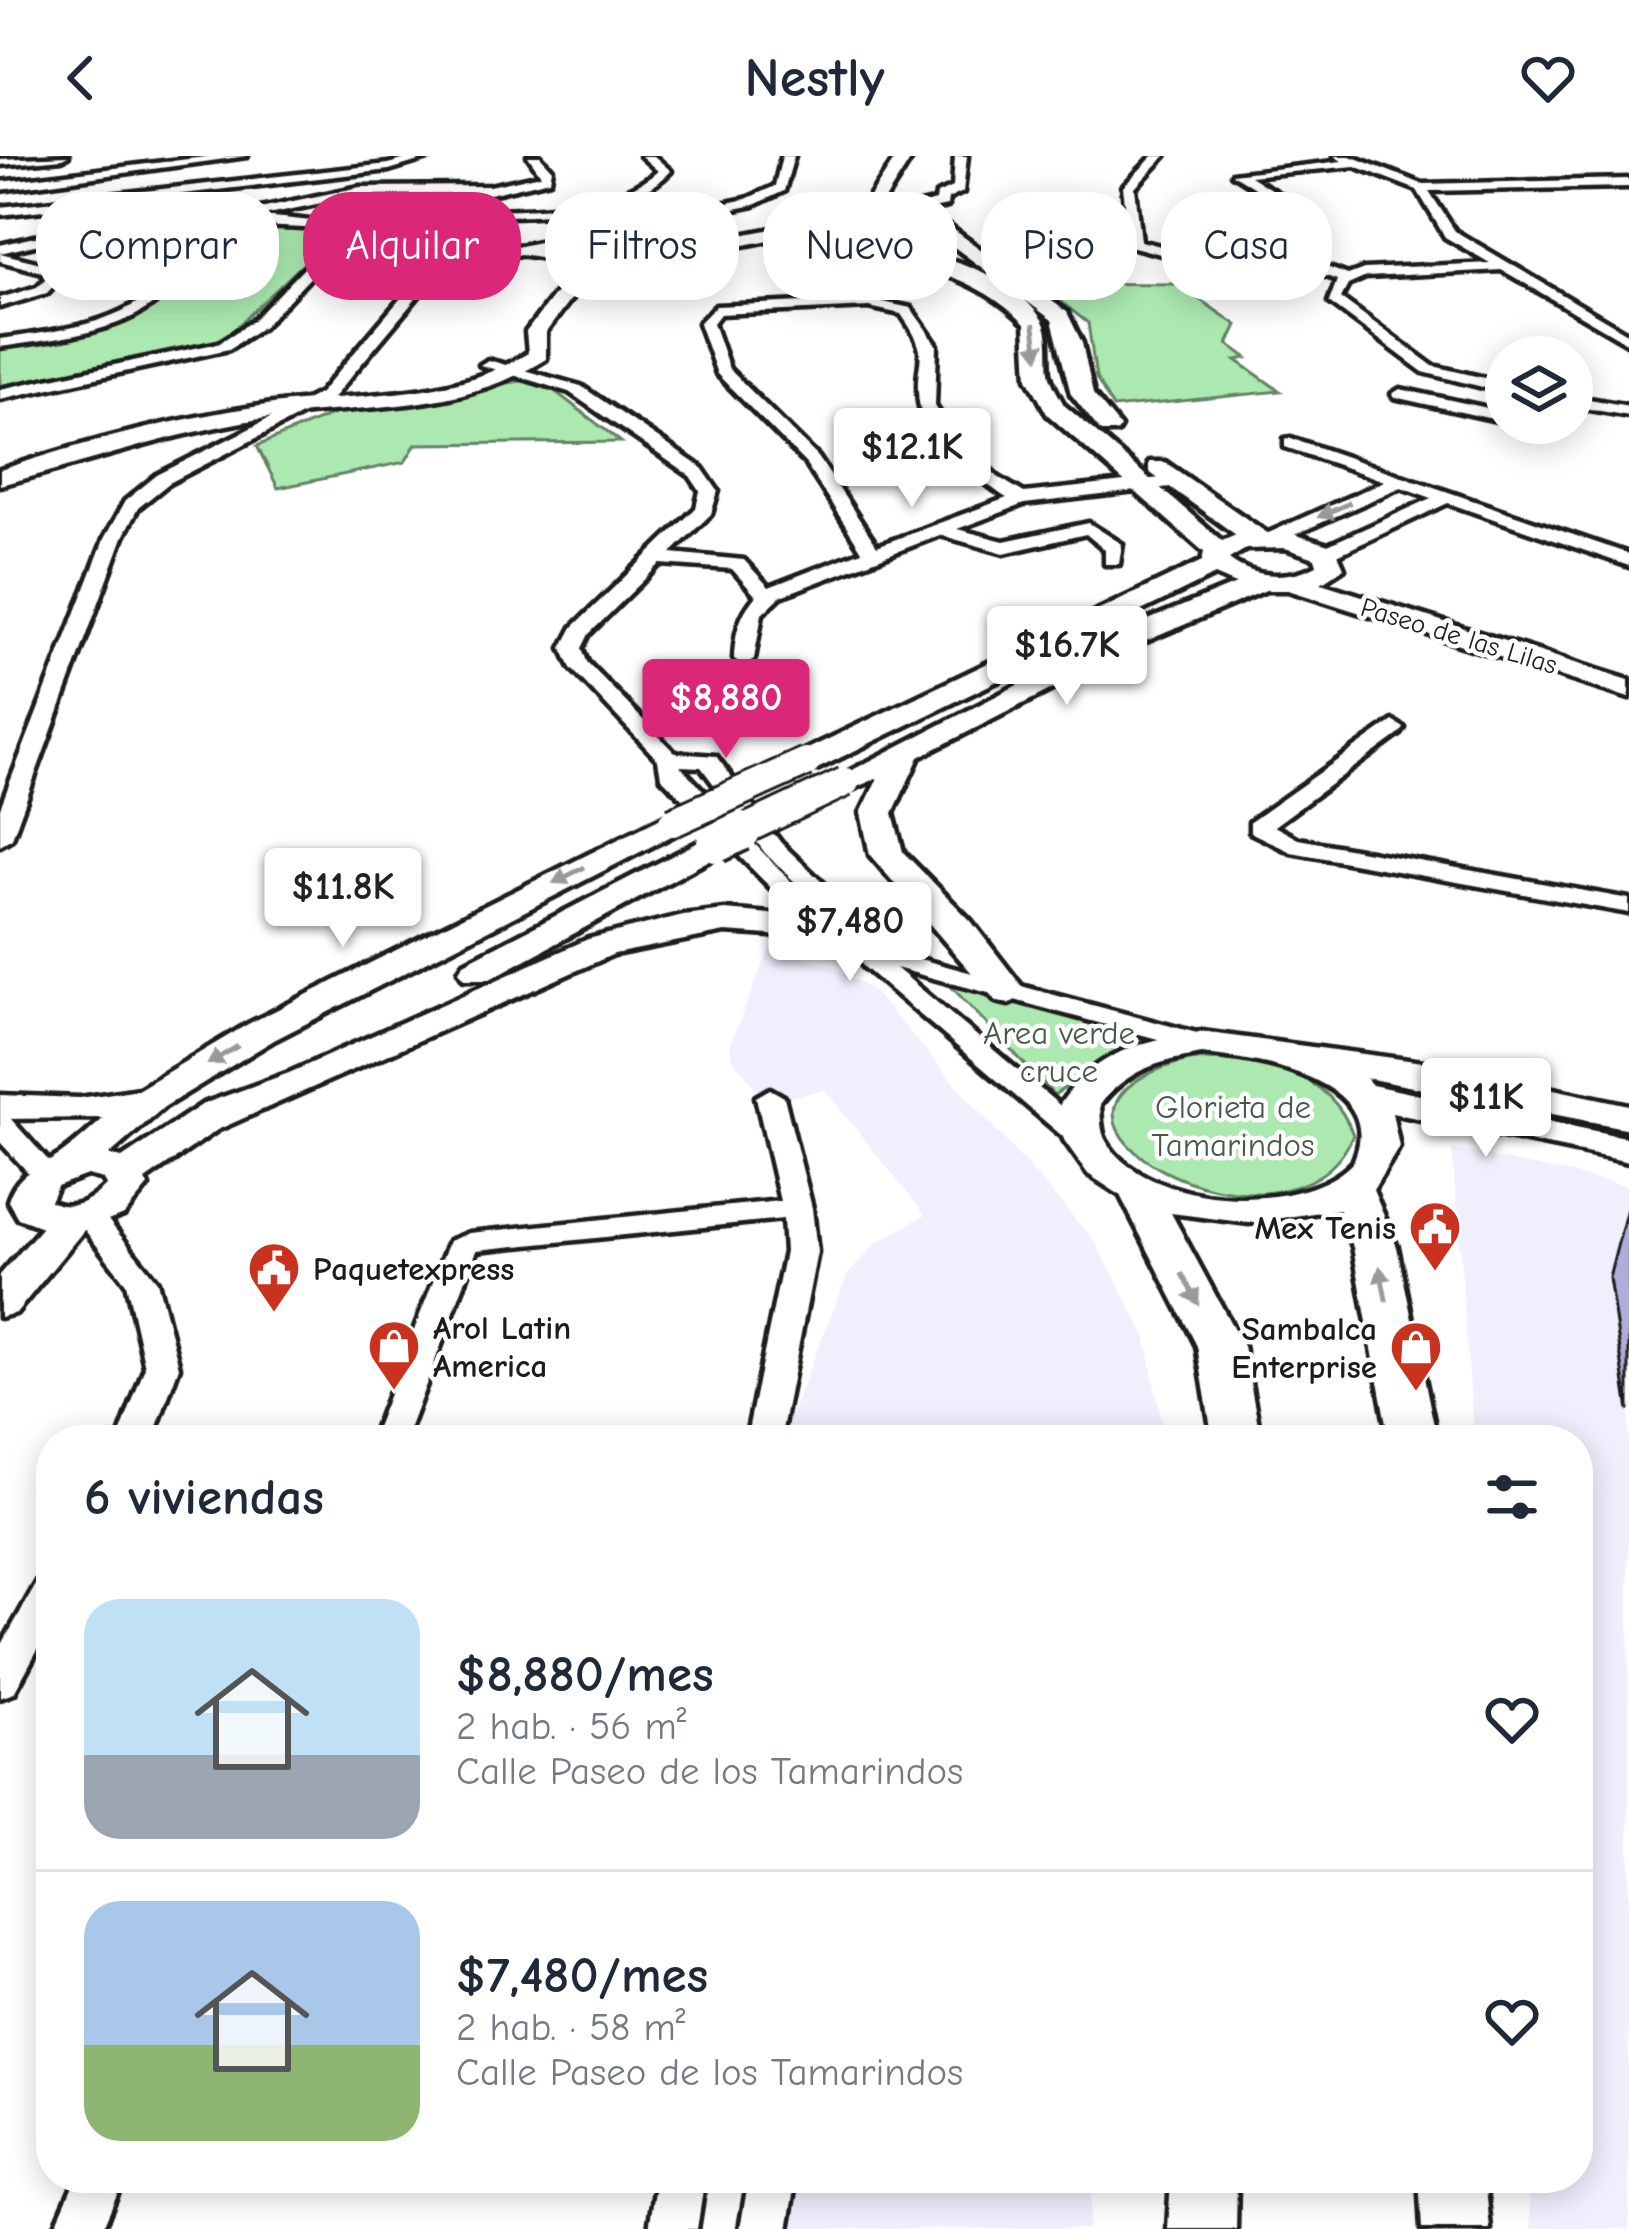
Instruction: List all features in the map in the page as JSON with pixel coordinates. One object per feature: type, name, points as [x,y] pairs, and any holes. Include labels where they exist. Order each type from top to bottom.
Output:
[{"type":"street","points":[[0,162],[62,156]]},
{"type":"street","points":[[0,186],[241,156]]},
{"type":"street","points":[[0,211],[389,167],[429,156]]},
{"type":"street","points":[[279,208],[360,191],[518,187],[546,176],[534,156]]},
{"type":"street","points":[[521,207],[618,196],[659,180],[665,171],[647,156]]},
{"type":"street","points":[[521,249],[750,202],[780,188],[788,156]]},
{"type":"street","points":[[863,192],[889,156]]},
{"type":"street","points":[[882,192],[905,156]]},
{"type":"street","points":[[953,192],[959,190],[961,156]]},
{"type":"street","points":[[1159,156],[1129,188],[1135,243],[1161,250]]},
{"type":"street","points":[[1269,192],[1238,174],[1347,159],[1421,188],[1629,183]]},
{"type":"street","points":[[1542,186],[1629,195]]},
{"type":"street","points":[[1421,188],[1444,229],[1498,267],[1629,340]]},
{"type":"street","points":[[739,242],[763,237]]},
{"type":"street","points":[[746,241],[763,242]]},
{"type":"street","points":[[957,242],[1060,316],[1080,397],[1127,443],[1265,539]]},
{"type":"street","points":[[0,253],[36,243]]},
{"type":"street","points":[[0,253],[48,269],[52,280],[42,290],[0,304]]},
{"type":"street","points":[[1485,384],[1447,376],[1411,358],[1336,303],[1335,290],[1364,273],[1498,267]]},
{"type":"street","points":[[1332,273],[1348,279]]},
{"type":"street","points":[[957,275],[1011,300],[1035,323],[1040,378],[1055,409],[1144,485],[1216,557]]},
{"type":"street","points":[[0,394],[233,343],[251,332],[303,277]]},
{"type":"street","points":[[0,467],[144,428],[422,388],[500,351],[545,294]]},
{"type":"street","points":[[0,343],[75,332],[149,300]]},
{"type":"street","points":[[0,838],[114,537],[131,505],[163,479],[319,401],[406,300]]},
{"type":"street","points":[[528,361],[535,335],[561,300]]},
{"type":"street","points":[[872,554],[812,461],[722,371],[706,323],[716,310],[869,303],[906,311],[930,345],[927,406],[977,467],[1021,500]]},
{"type":"street","points":[[500,351],[561,372],[575,389]]},
{"type":"street","points":[[0,478],[219,420],[319,401],[431,394],[528,361],[696,472],[709,491],[721,537],[766,595]]},
{"type":"street","points":[[1400,394],[1485,412]]},
{"type":"street","points":[[1593,407],[1629,411]]},
{"type":"street","points":[[219,420],[245,426],[252,435]]},
{"type":"street","points":[[1291,443],[1629,560]]},
{"type":"street","points":[[744,658],[745,622],[766,595],[1021,500],[1179,481]]},
{"type":"street","points":[[141,1425],[162,1367],[141,1281],[80,1217],[33,1209],[38,1186],[150,1099],[261,1032],[673,822],[1092,623],[1216,557],[1398,482]]},
{"type":"street","points":[[124,1176],[291,1064],[716,843],[905,754],[1136,635],[1329,561],[1447,497]]},
{"type":"street","points":[[938,530],[1004,547],[1089,528],[1114,548],[1112,560]]},
{"type":"street","points":[[721,537],[657,558],[580,632],[572,649],[578,664],[669,759],[707,761],[773,848],[877,948],[921,970],[1202,1043],[1430,1075],[1629,1117]]},
{"type":"street","points":[[657,558],[721,537]]},
{"type":"street","name":"Paseo de las Lilas","points":[[1265,539],[1629,665]]},
{"type":"street","name":"Paseo de las Lilas","points":[[1216,557],[1235,575],[1277,581],[1629,689]]},
{"type":"street","points":[[1092,623],[1136,635]]},
{"type":"street","points":[[1393,728],[1258,827],[1291,845],[1629,906]]},
{"type":"street","points":[[905,754],[877,813],[887,855],[958,929],[1009,993]]},
{"type":"street","points":[[669,759],[669,772],[842,943],[883,968],[1084,1140],[1104,1164],[1136,1186],[1226,1211],[1274,1211],[1317,1202],[1351,1186],[1372,1166],[1381,1142],[1376,1118],[1359,1094],[1331,1073],[1292,1056]]},
{"type":"street","points":[[1601,901],[1629,879]]},
{"type":"street","points":[[197,1124],[313,1080],[581,952],[633,936],[729,920],[764,922],[842,943]]},
{"type":"street","points":[[1084,1140],[1080,1104],[1102,1072],[1145,1051],[1202,1043]]},
{"type":"street","points":[[1359,1094],[1629,1150]]},
{"type":"street","points":[[766,1425],[801,1252],[797,1208],[770,1097]]},
{"type":"street","points":[[0,1107],[80,1110],[150,1099]]},
{"type":"street","points":[[0,1124],[38,1186]]},
{"type":"street","points":[[0,1303],[80,1217],[120,1198],[127,1186],[124,1176],[99,1163],[38,1186]]},
{"type":"street","points":[[1136,1186],[1220,1346],[1234,1425]]},
{"type":"street","points":[[1351,1186],[1376,1247],[1410,1425]]},
{"type":"street","points":[[394,1425],[460,1248],[485,1239],[797,1208]]},
{"type":"street","points":[[0,1683],[36,1618]]},
{"type":"street","points":[[79,2229],[94,2193]]},
{"type":"street","points":[[673,2229],[679,2193]]},
{"type":"street","points":[[764,2229],[770,2193]]},
{"type":"street","points":[[1202,2229],[1203,2193]]},
{"type":"street","points":[[1453,2193],[1456,2229]]},
{"type":"shaded area","points":[[770,948],[830,965],[873,991],[1096,1243],[1145,1334],[1162,1425],[787,1425],[847,1276],[876,1243],[925,1215],[825,1090],[767,1102],[731,1057],[730,1043]]},
{"type":"shaded area","points":[[1452,1149],[1629,1186],[1629,2229],[1531,2229],[1529,2193],[1593,2193],[1593,1425],[1473,1425]]},
{"type":"shaded area","points":[[769,2193],[1092,2193],[1088,2229],[770,2229]]},
{"type":"green space","points":[[279,227],[303,228],[301,266],[279,287]]},
{"type":"green space","points":[[1137,284],[1161,284],[1161,300],[1200,300],[1237,325],[1228,344],[1247,358],[1236,360],[1280,391],[1113,408],[1096,378],[1088,323],[1059,300],[1137,300]]},
{"type":"green space","points":[[156,300],[265,300],[222,341],[0,389],[0,345],[110,323]]},
{"type":"green space","points":[[528,380],[543,382],[621,442],[416,444],[405,462],[278,488],[257,446],[357,404]]},
{"type":"green space","name":"Area verde cruce","points":[[944,979],[1140,1038],[1054,1095]]},
{"type":"green space","name":"Glorieta de Tamarindos","points":[[1193,1059],[1265,1065],[1309,1081],[1342,1112],[1353,1135],[1319,1176],[1270,1192],[1216,1189],[1165,1172],[1128,1145],[1114,1114],[1132,1083]]},
{"type":"place","name":"Mex Tenis","points":[[1435,1273]]},
{"type":"place","name":"Paquetexpress","points":[[274,1314]]},
{"type":"place","name":"Arol Latin America","points":[[394,1392]]},
{"type":"place","name":"Sambalca Enterprise","points":[[1416,1393]]}]
